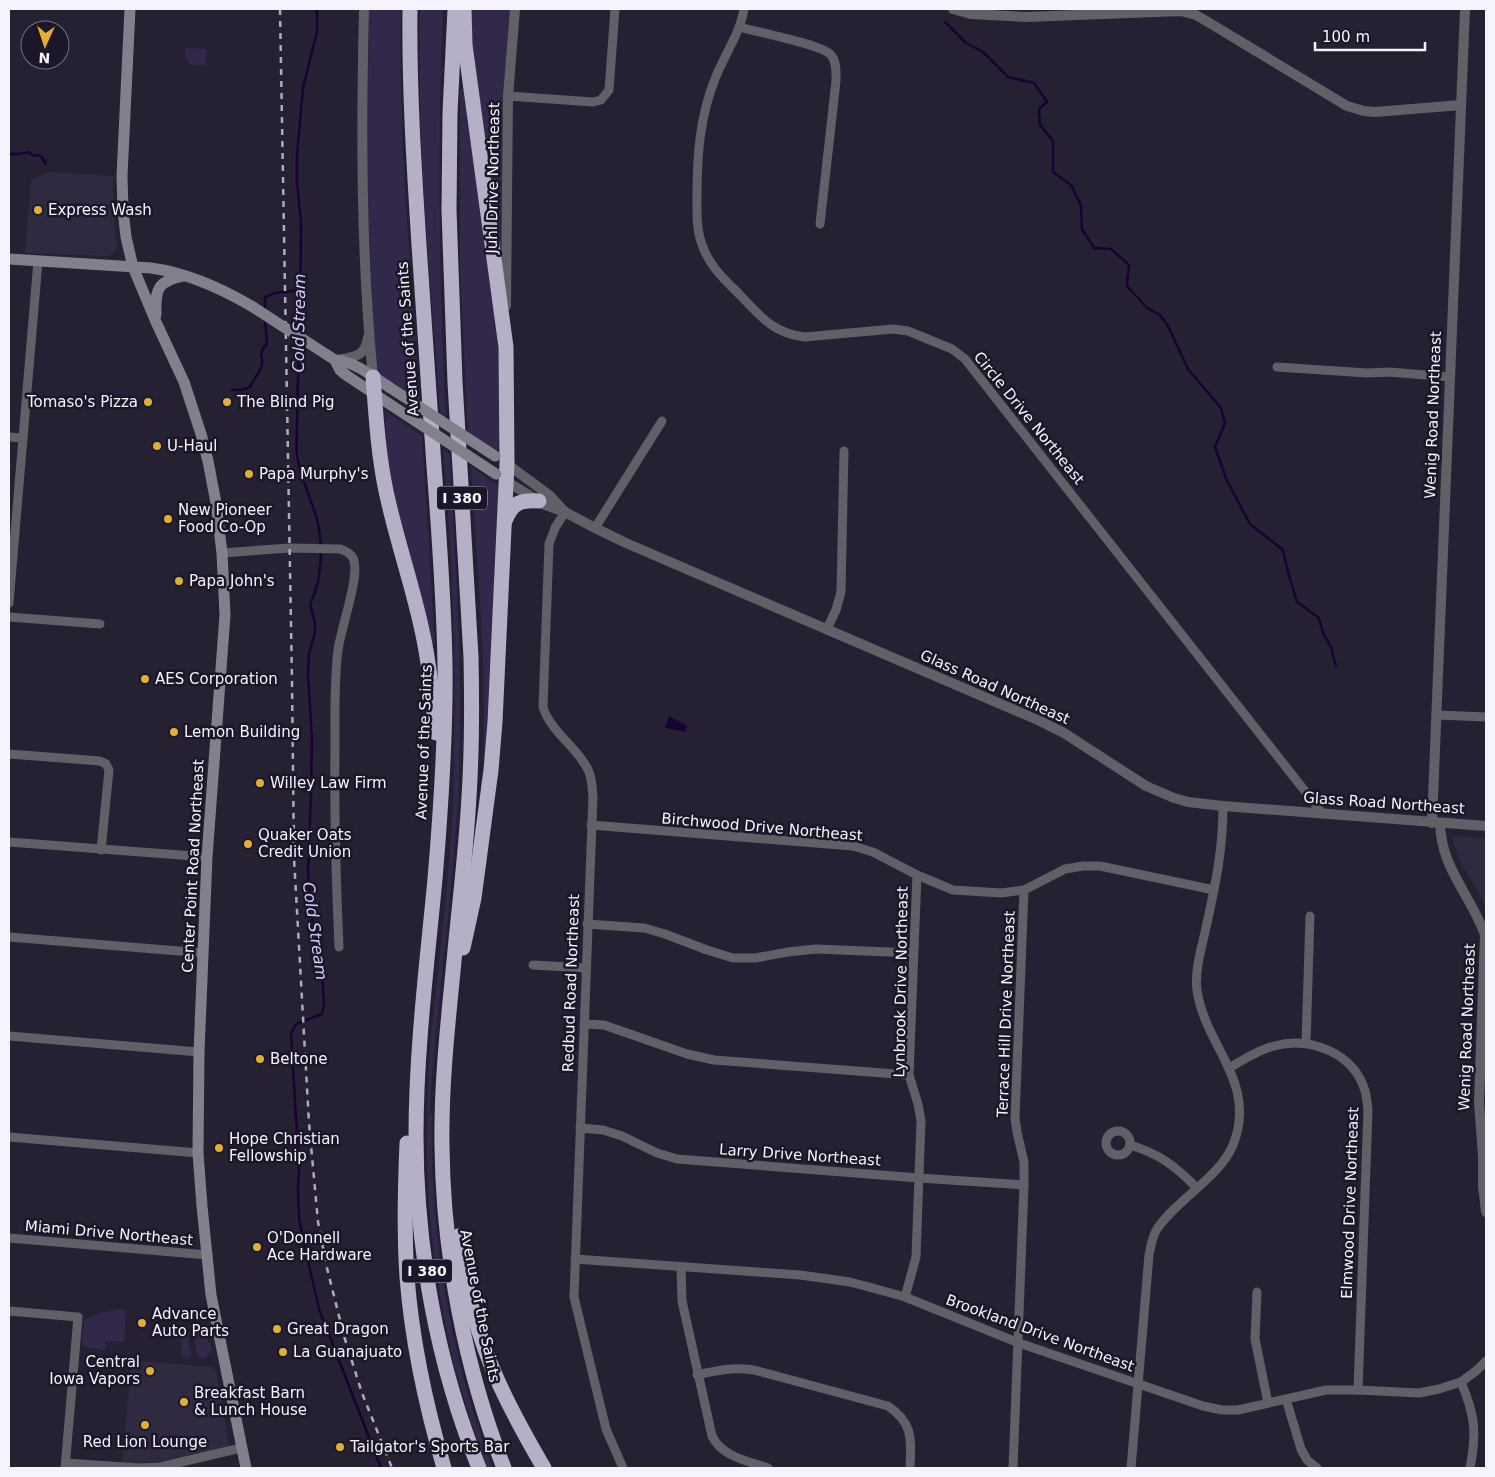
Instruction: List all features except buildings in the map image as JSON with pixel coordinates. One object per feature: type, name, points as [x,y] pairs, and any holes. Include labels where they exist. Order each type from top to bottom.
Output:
[{"type":"highway","name":"Avenue of the Saints","points":[[410,9],[412,128],[440,550],[444,634],[445,720],[418,1068],[416,1138],[418,1192],[430,1298],[453,1396],[479,1468]]},
{"type":"highway","name":"Avenue of the Saints","points":[[455,9],[450,113],[449,210],[455,382],[472,701],[469,800],[444,1058],[443,1189],[456,1293],[468,1349],[479,1395],[504,1468]]},
{"type":"highway","points":[[451,987],[463,950],[474,898],[491,770],[497,695],[504,522],[501,469],[506,347],[465,45],[464,9]]},
{"type":"highway","points":[[373,377],[378,445],[386,491],[423,633],[430,669],[440,802]]},
{"type":"highway","points":[[504,522],[508,513],[515,505],[524,501],[539,501]]},
{"type":"highway","points":[[418,1068],[408,1115],[407,1279],[413,1329],[424,1391],[444,1468]]},
{"type":"highway","points":[[442,1146],[452,1188],[460,1250],[483,1344],[503,1394],[544,1468]]},
{"type":"main road","name":"Center Point Road Northeast","points":[[130,9],[122,176],[124,219],[130,256],[156,322],[184,382],[201,434],[216,503],[225,587],[224,634],[207,857],[199,1052],[198,1153],[211,1295],[246,1468]]},
{"type":"main road","points":[[9,259],[158,269],[185,275],[225,291],[336,360],[347,362],[389,387],[501,469]]},
{"type":"main road","points":[[156,322],[155,303],[158,288],[166,281],[185,275]]},
{"type":"main road","points":[[336,360],[340,370],[346,375],[391,405],[501,469]]},
{"type":"street","points":[[364,9],[364,243],[368,329],[373,377]]},
{"type":"street","name":"Juhl Drive Northeast","points":[[506,347],[508,96],[515,9]]},
{"type":"street","points":[[508,96],[593,102],[601,100],[609,90],[616,9]]},
{"type":"street","name":"Circle Drive Northeast","points":[[744,9],[739,27],[714,81],[700,132],[698,152],[698,232],[703,248],[717,272],[764,320],[794,336],[805,337],[893,329],[908,331],[952,349],[965,359],[1323,814]]},
{"type":"street","points":[[953,9],[971,14],[1026,17],[1167,10],[1180,11],[1196,15],[1346,106],[1354,109],[1375,112],[1461,106]]},
{"type":"street","name":"Wenig Road Northeast","points":[[1465,9],[1437,715],[1436,823],[1442,849],[1481,923],[1485,935],[1483,1104],[1480,1118],[1484,1154],[1483,1186],[1486,1212]]},
{"type":"street","points":[[739,27],[816,47],[831,54],[836,67],[836,81],[820,224]]},
{"type":"street","points":[[9,603],[38,261]]},
{"type":"street","points":[[336,360],[356,356],[362,352],[366,347],[368,329]]},
{"type":"street","points":[[1277,367],[1450,377]]},
{"type":"street","points":[[595,528],[662,421]]},
{"type":"street","points":[[9,437],[23,438]]},
{"type":"street","points":[[827,629],[836,610],[841,592],[844,451]]},
{"type":"street","points":[[501,469],[539,501],[565,512]]},
{"type":"street","points":[[501,469],[549,495],[565,512]]},
{"type":"street","name":"Glass Road Northeast","points":[[565,512],[626,543],[1064,733],[1146,786],[1174,798],[1188,802],[1223,806],[1486,826]]},
{"type":"street","name":"Redbud Road Northeast","points":[[565,512],[555,528],[549,544],[543,707],[552,725],[589,771],[592,789],[574,1297],[606,1429],[622,1468]]},
{"type":"street","points":[[222,553],[279,549],[336,549],[344,550],[351,556],[354,562],[352,586],[340,638],[335,674],[334,816],[339,947]]},
{"type":"street","points":[[9,617],[100,624]]},
{"type":"street","points":[[1437,715],[1486,717]]},
{"type":"street","points":[[9,754],[100,761],[106,764],[109,770],[101,850]]},
{"type":"street","points":[[1131,1468],[1149,1254],[1156,1231],[1168,1215],[1221,1164],[1233,1146],[1240,1109],[1236,1083],[1207,1022],[1197,989],[1198,968],[1220,860],[1223,834],[1223,806]]},
{"type":"street","name":"Birchwood Drive Northeast","points":[[591,825],[852,846],[873,852],[916,875],[953,890],[1001,893],[1024,890],[1065,869],[1082,866],[1100,866],[1214,890]]},
{"type":"street","points":[[9,842],[207,857]]},
{"type":"street","name":"Lynbrook Drive Northeast","points":[[906,1297],[916,1257],[921,1121],[909,1074],[916,875]]},
{"type":"street","name":"Terrace Hill Drive Northeast","points":[[1013,1468],[1024,1185],[1024,1162],[1015,1118],[1024,890]]},
{"type":"street","points":[[1306,1043],[1310,916]]},
{"type":"street","points":[[587,924],[644,928],[733,958],[755,958],[816,949],[913,953]]},
{"type":"street","points":[[9,937],[203,953]]},
{"type":"street","points":[[533,965],[586,968]]},
{"type":"street","points":[[584,1024],[604,1025],[687,1054],[714,1060],[909,1074]]},
{"type":"street","points":[[9,1036],[199,1052]]},
{"type":"street","name":"Elmwood Drive Northeast","points":[[1229,1068],[1272,1046],[1289,1042],[1306,1043],[1326,1049],[1343,1058],[1356,1073],[1365,1090],[1368,1110],[1358,1390]]},
{"type":"street","name":"Larry Drive Northeast","points":[[580,1128],[603,1130],[622,1136],[657,1154],[678,1159],[1024,1185]]},
{"type":"street","points":[[9,1137],[198,1153]]},
{"type":"street","points":[[1130,1145],[1144,1149],[1164,1159],[1182,1172],[1197,1188]]},
{"type":"street","name":"Miami Drive Northeast","points":[[9,1238],[208,1255]]},
{"type":"street","name":"Brookland Drive Northeast","points":[[575,1259],[815,1277],[850,1282],[906,1297],[1019,1343],[1203,1406],[1222,1410],[1238,1410],[1326,1390],[1419,1393],[1461,1382],[1486,1361]]},
{"type":"street","points":[[682,1267],[682,1302],[712,1436],[715,1443],[726,1453],[768,1468]]},
{"type":"street","points":[[1257,1292],[1255,1339],[1268,1403]]},
{"type":"street","points":[[9,1311],[78,1317],[66,1466],[160,1467],[241,1448]]},
{"type":"street","points":[[697,1375],[730,1368],[754,1370],[888,1406],[905,1421],[909,1431],[911,1445],[910,1468]]},
{"type":"street","points":[[1461,1382],[1469,1400],[1474,1421],[1470,1468]]},
{"type":"street","points":[[1286,1399],[1301,1449],[1307,1460],[1317,1468]]},
{"type":"shaded area","points":[[369,9],[401,9],[403,156],[420,402],[375,372],[367,180]]},
{"type":"shaded area","points":[[420,9],[443,9],[440,111],[440,214],[446,419],[440,415],[425,212],[420,110]]},
{"type":"shaded area","points":[[469,9],[510,9],[504,83],[505,285],[475,92]]},
{"type":"shaded area","points":[[185,48],[206,49],[206,66],[189,64],[185,55]]},
{"type":"shaded area","points":[[460,90],[465,90],[496,328],[502,418],[500,440],[498,449],[495,451],[468,432],[460,272]]},
{"type":"shaded area","points":[[47,172],[113,176],[114,223],[117,245],[116,250],[111,255],[25,253],[31,181]]},
{"type":"shaded area","points":[[385,411],[422,436],[435,644],[430,644],[386,465]]},
{"type":"shaded area","points":[[443,449],[450,454],[459,635],[460,744],[456,835],[430,1106],[432,1114],[434,1204],[445,1294],[454,1338],[478,1426],[493,1468],[487,1468],[465,1404],[451,1350],[438,1285],[428,1186],[428,1074],[454,793],[455,705],[453,619]]},
{"type":"shaded area","points":[[471,467],[502,488],[486,761],[484,761],[483,661]]},
{"type":"shaded area","points":[[669,716],[687,726],[685,732],[665,728]]},
{"type":"shaded area","points":[[1452,836],[1486,838],[1486,906],[1458,857]]},
{"type":"shaded area","points":[[126,1309],[124,1342],[105,1341],[105,1350],[85,1347],[82,1343],[84,1320],[100,1313]]},
{"type":"shaded area","points":[[194,1325],[202,1326],[208,1331],[208,1341],[209,1343],[210,1341],[212,1350],[206,1357],[199,1358],[197,1355],[192,1328]]},
{"type":"shaded area","points":[[182,1326],[186,1328],[191,1355],[189,1357],[181,1356]]},
{"type":"shaded area","points":[[136,1361],[213,1367],[216,1371],[228,1446],[163,1461],[136,1464],[122,1463],[131,1366]]},
{"type":"waterway","name":"Cold Stream","points":[[300,333],[301,223],[297,182],[297,155],[303,88],[317,31],[317,9]]},
{"type":"waterway","points":[[945,22],[966,43],[983,52],[1008,77],[1034,83],[1047,102],[1039,109],[1040,125],[1053,141],[1053,172],[1071,185],[1081,205],[1082,229],[1094,248],[1111,249],[1129,265],[1127,286],[1147,308],[1160,315],[1168,326],[1188,369],[1221,408],[1225,423],[1215,447],[1227,481],[1250,524],[1283,550],[1297,602],[1319,618],[1323,633],[1331,647],[1336,666]]},
{"type":"waterway","points":[[9,154],[28,152],[41,156],[46,164]]},
{"type":"waterway","points":[[265,311],[265,297],[275,293],[301,290]]},
{"type":"waterway","points":[[232,390],[242,390],[250,387],[259,371],[262,364],[261,355],[263,348],[267,344],[265,319]]},
{"type":"waterway","name":"Cold Stream","points":[[300,341],[297,396],[297,456],[317,518],[321,543],[318,582],[310,604],[315,623],[315,632],[309,654],[308,674],[312,738],[308,871],[312,921],[322,969],[324,1005],[322,1014],[296,1024],[291,1034],[299,1167],[299,1218],[319,1309],[381,1468]]},
{"type":"railway","points":[[280,9],[294,858],[309,1123],[318,1222],[327,1268],[344,1336],[362,1393],[392,1468]]},
{"type":"place","name":"Express Wash","points":[[38,210]]},
{"type":"place","name":"Tomaso's Pizza","points":[[148,402]]},
{"type":"place","name":"The Blind Pig","points":[[227,402]]},
{"type":"place","name":"U-Haul","points":[[157,446]]},
{"type":"place","name":"Papa Murphy's","points":[[249,474]]},
{"type":"place","name":"New Pioneer Food Co-Op","points":[[168,519]]},
{"type":"place","name":"Papa John's","points":[[179,581]]},
{"type":"place","name":"AES Corporation","points":[[145,679]]},
{"type":"place","name":"Lemon Building","points":[[174,732]]},
{"type":"place","name":"Willey Law Firm","points":[[260,783]]},
{"type":"place","name":"Quaker Oats Credit Union","points":[[248,844]]},
{"type":"place","name":"Beltone","points":[[260,1059]]},
{"type":"place","name":"Hope Christian Fellowship","points":[[219,1148]]},
{"type":"place","name":"O'Donnell Ace Hardware","points":[[257,1247]]},
{"type":"place","name":"Advance Auto Parts","points":[[142,1323]]},
{"type":"place","name":"Great Dragon","points":[[277,1329]]},
{"type":"place","name":"La Guanajuato","points":[[283,1352]]},
{"type":"place","name":"Central Iowa Vapors","points":[[150,1371]]},
{"type":"place","name":"Breakfast Barn & Lunch House","points":[[184,1402]]},
{"type":"place","name":"Red Lion Lounge","points":[[145,1425]]},
{"type":"place","name":"Tailgator's Sports Bar","points":[[340,1447]]}]
